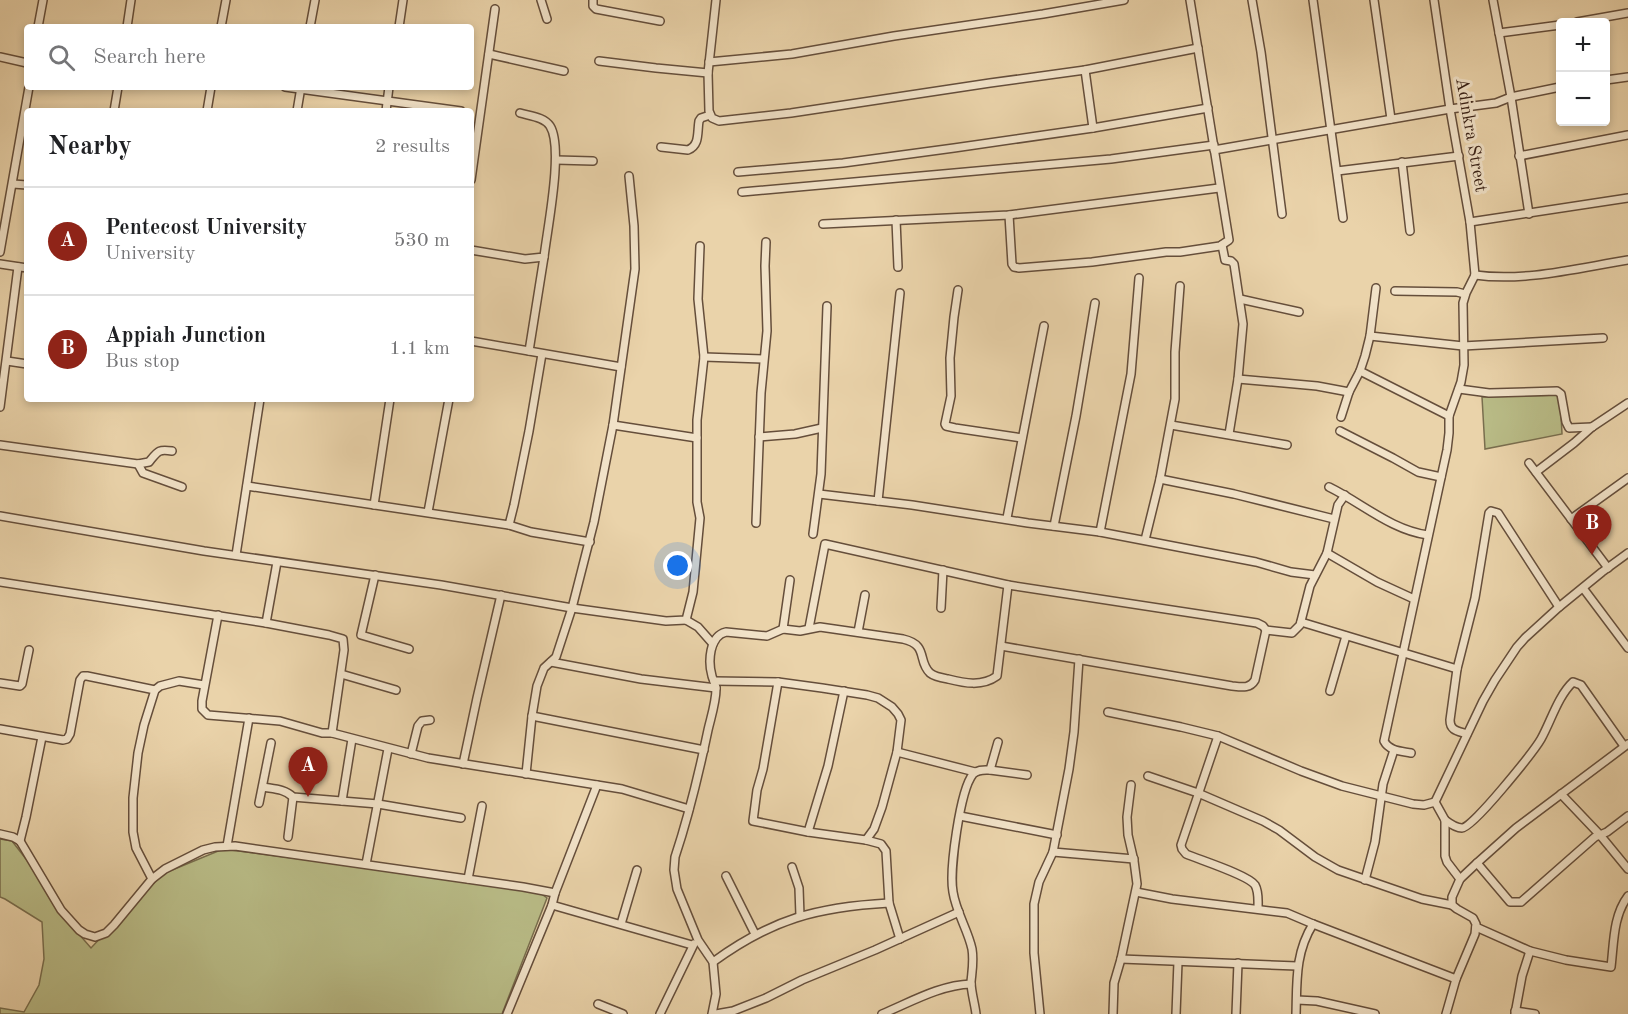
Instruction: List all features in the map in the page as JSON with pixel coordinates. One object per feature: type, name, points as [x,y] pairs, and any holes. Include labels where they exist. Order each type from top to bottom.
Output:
[{"type":"street","points":[[39,24],[43,0]]},
{"type":"street","points":[[127,24],[131,0]]},
{"type":"street","points":[[222,24],[226,0]]},
{"type":"street","points":[[311,24],[315,0]]},
{"type":"street","points":[[399,24],[403,0]]},
{"type":"street","points":[[541,0],[548,19]]},
{"type":"street","points":[[594,0],[593,6],[596,9],[660,21]]},
{"type":"street","points":[[716,0],[708,73],[709,111],[715,119],[723,121],[780,115],[1085,70],[1198,48]]},
{"type":"street","points":[[709,62],[792,54],[1124,0]]},
{"type":"street","points":[[1009,215],[1012,264],[1019,268],[1222,247],[1229,240],[1190,0]]},
{"type":"street","points":[[1252,0],[1274,140],[1282,214]]},
{"type":"street","points":[[1313,0],[1343,218]]},
{"type":"street","points":[[1374,0],[1390,119]]},
{"type":"street","name":"Adinkra Street","points":[[1434,0],[1470,222],[1475,275]]},
{"type":"street","points":[[1493,0],[1529,214]]},
{"type":"street","points":[[474,155],[495,9]]},
{"type":"street","points":[[1600,18],[1628,13]]},
{"type":"street","points":[[1499,33],[1556,26]]},
{"type":"street","points":[[489,54],[564,70]]},
{"type":"street","points":[[0,57],[24,62]]},
{"type":"street","points":[[599,62],[708,73]]},
{"type":"street","points":[[1085,70],[1093,128]]},
{"type":"street","points":[[1610,79],[1628,77]]},
{"type":"street","points":[[742,192],[1111,159],[1274,140],[1496,103],[1511,97],[1556,88]]},
{"type":"street","points":[[25,108],[28,90]]},
{"type":"street","points":[[114,108],[118,90]]},
{"type":"street","points":[[208,108],[210,90]]},
{"type":"street","points":[[298,108],[301,90]]},
{"type":"street","points":[[315,90],[441,108]]},
{"type":"street","points":[[386,108],[389,90]]},
{"type":"street","points":[[738,172],[843,163],[1093,128],[1208,108]]},
{"type":"street","points":[[0,252],[24,113]]},
{"type":"street","points":[[474,113],[479,114]]},
{"type":"street","points":[[520,113],[540,118],[549,125],[554,137],[556,160],[529,351]]},
{"type":"street","points":[[661,147],[692,149],[696,145],[699,121],[710,115]]},
{"type":"street","points":[[1519,156],[1628,135]]},
{"type":"street","points":[[1337,171],[1459,156]]},
{"type":"street","points":[[556,160],[593,161]]},
{"type":"street","points":[[1402,162],[1410,231]]},
{"type":"street","points":[[526,774],[531,716],[537,687],[544,668],[556,657],[572,608],[590,542],[613,425],[635,269],[629,176]]},
{"type":"street","points":[[13,184],[24,185]]},
{"type":"street","points":[[823,224],[1009,215],[1219,188]]},
{"type":"street","points":[[1470,222],[1628,198]]},
{"type":"street","points":[[896,220],[898,267]]},
{"type":"street","points":[[756,523],[763,359],[767,331],[766,242]]},
{"type":"street","points":[[686,620],[693,592],[700,518],[697,502],[697,438],[704,357],[698,299],[700,246]]},
{"type":"street","points":[[1222,247],[1225,260],[1234,264],[1243,324],[1238,379],[1229,434]]},
{"type":"street","points":[[474,250],[525,259],[544,257]]},
{"type":"street","points":[[1412,753],[1394,750],[1386,746],[1384,741],[1448,442],[1449,416],[1459,389],[1464,365],[1463,303],[1465,293],[1475,275],[1496,278],[1520,277],[1628,261]]},
{"type":"street","points":[[0,264],[24,268]]},
{"type":"street","points":[[0,407],[18,267]]},
{"type":"street","points":[[1100,532],[1130,381],[1139,278]]},
{"type":"street","points":[[1145,540],[1160,479],[1175,399],[1175,352],[1180,286]]},
{"type":"street","points":[[1341,417],[1349,392],[1360,371],[1370,336],[1376,288]]},
{"type":"street","points":[[958,290],[950,358],[951,396],[945,424],[955,428],[1022,438]]},
{"type":"street","points":[[1395,291],[1465,293]]},
{"type":"street","points":[[878,501],[900,294]]},
{"type":"street","points":[[1240,299],[1299,312]]},
{"type":"street","points":[[1054,526],[1095,303]]},
{"type":"street","points":[[813,534],[821,474],[827,306]]},
{"type":"street","points":[[1007,518],[1044,326]]},
{"type":"street","points":[[1370,336],[1463,346],[1603,338]]},
{"type":"street","points":[[474,341],[621,367]]},
{"type":"street","points":[[509,525],[525,452],[542,354]]},
{"type":"street","points":[[704,357],[763,359]]},
{"type":"street","points":[[7,361],[24,364]]},
{"type":"street","points":[[1360,371],[1449,416]]},
{"type":"street","points":[[1238,379],[1317,386],[1349,392]]},
{"type":"street","points":[[1459,389],[1489,393],[1557,391],[1561,394],[1569,428],[1592,427]]},
{"type":"street","points":[[236,555],[259,402]]},
{"type":"street","points":[[374,505],[390,402]]},
{"type":"street","points":[[428,512],[448,402]]},
{"type":"street","points":[[1536,472],[1592,427],[1628,404]]},
{"type":"street","points":[[1171,424],[1287,445]]},
{"type":"street","points":[[613,425],[697,438]]},
{"type":"street","points":[[759,436],[795,434],[822,428]]},
{"type":"street","points":[[1340,431],[1418,472],[1441,477]]},
{"type":"street","points":[[0,445],[138,464],[149,462],[158,451],[172,451]]},
{"type":"street","points":[[1529,463],[1608,568]]},
{"type":"street","points":[[138,464],[143,473],[182,487]]},
{"type":"street","points":[[1571,519],[1628,478]]},
{"type":"street","points":[[1160,479],[1234,494],[1334,519]]},
{"type":"street","points":[[247,486],[509,525],[531,532],[590,542]]},
{"type":"street","points":[[1329,487],[1400,528],[1428,535]]},
{"type":"street","points":[[819,494],[1100,532],[1315,575]]},
{"type":"street","points":[[809,628],[825,544],[1008,585],[1257,623],[1266,630],[1292,633],[1301,622],[1310,586],[1326,553],[1338,505],[1345,495]]},
{"type":"street","points":[[1467,734],[1452,729],[1450,726],[1457,669],[1475,598],[1488,516],[1491,511],[1498,513],[1559,607]]},
{"type":"street","points":[[0,516],[572,608],[666,621],[686,620],[698,627],[712,644]]},
{"type":"street","points":[[1326,553],[1377,582],[1414,599]]},
{"type":"street","points":[[1108,712],[1218,736],[1342,786],[1413,804],[1424,805],[1435,802],[1494,680],[1525,638],[1559,607],[1628,553]]},
{"type":"street","points":[[266,623],[276,562]]},
{"type":"street","points":[[941,608],[943,570]]},
{"type":"street","points":[[375,575],[361,635],[409,649]]},
{"type":"street","points":[[783,629],[790,580]]},
{"type":"street","points":[[0,582],[218,615],[343,639],[341,674],[332,734]]},
{"type":"street","points":[[959,912],[756,1002],[733,1011],[714,1014],[716,994],[712,962],[698,939],[677,889],[674,870],[675,857],[704,750],[715,685],[710,664],[712,644],[720,634],[726,632],[767,636],[783,629],[800,631],[820,627],[910,640],[919,648],[927,669],[934,676],[969,684],[988,681],[997,676],[1008,585]]},
{"type":"street","points":[[1584,588],[1628,648]]},
{"type":"street","points":[[464,764],[501,595]]},
{"type":"street","points":[[858,632],[866,595]]},
{"type":"street","points":[[218,615],[201,706],[208,715],[280,721],[411,754],[622,789],[689,809]]},
{"type":"street","points":[[1301,622],[1457,669]]},
{"type":"street","points":[[1001,646],[1232,686],[1249,686],[1255,680],[1266,630]]},
{"type":"street","points":[[1330,691],[1346,636]]},
{"type":"street","points":[[0,683],[20,686],[22,684],[29,650]]},
{"type":"street","points":[[1040,1014],[1034,953],[1034,904],[1038,882],[1053,852],[1057,835],[1072,752],[1079,659]]},
{"type":"street","points":[[551,662],[641,679],[715,685],[778,681],[878,698],[898,714],[901,728],[882,807],[874,829],[866,840]]},
{"type":"street","points":[[341,674],[396,690]]},
{"type":"street","points":[[0,729],[67,739],[70,734],[80,680],[83,676],[155,690]]},
{"type":"street","points":[[152,879],[136,848],[133,832],[132,814],[140,738],[155,690],[160,686],[179,681],[204,685]]},
{"type":"street","points":[[778,681],[763,769],[757,790],[754,822],[866,840],[878,843],[885,848],[889,903],[900,939]]},
{"type":"street","points":[[1445,820],[1460,828],[1465,828],[1482,813],[1538,744],[1564,694],[1573,682],[1581,685],[1626,745],[1516,828],[1477,863],[1460,879],[1452,897],[1452,905]]},
{"type":"street","points":[[808,832],[828,766],[844,691]]},
{"type":"street","points":[[531,716],[704,750]]},
{"type":"street","points":[[227,846],[249,718]]},
{"type":"street","points":[[411,754],[420,722],[430,720]]},
{"type":"street","points":[[1218,736],[1181,840],[1182,849],[1186,854],[1249,879],[1256,887],[1258,908]]},
{"type":"street","points":[[20,841],[42,737]]},
{"type":"street","points":[[342,801],[352,739]]},
{"type":"street","points":[[990,770],[998,741]]},
{"type":"street","points":[[259,803],[272,743]]},
{"type":"street","points":[[366,864],[388,749]]},
{"type":"street","points":[[1365,880],[1375,842],[1386,774],[1394,750]]},
{"type":"street","points":[[897,752],[975,772],[990,770],[1027,774]]},
{"type":"street","points":[[975,772],[965,791],[951,880],[953,893],[972,948],[971,984],[976,1014]]},
{"type":"street","points":[[1148,776],[1198,793],[1263,821],[1327,865],[1422,899],[1452,905],[1473,918],[1476,927],[1456,979],[1446,1014]]},
{"type":"street","points":[[508,1014],[597,785]]},
{"type":"street","points":[[1113,1014],[1114,984],[1136,892],[1136,874],[1128,835],[1127,817],[1131,785]]},
{"type":"street","points":[[263,787],[281,790],[294,797],[378,804],[461,818]]},
{"type":"street","points":[[1561,794],[1628,869]]},
{"type":"street","points":[[288,837],[294,797]]},
{"type":"street","points":[[1435,802],[1445,820],[1445,856],[1460,879]]},
{"type":"street","points":[[468,879],[482,806]]},
{"type":"street","points":[[960,816],[1057,835]]},
{"type":"street","points":[[1477,863],[1510,902],[1521,902],[1596,837],[1607,832],[1628,816]]},
{"type":"street","points":[[0,834],[20,841],[61,910],[79,930],[90,936],[101,936],[106,933],[152,879],[165,869],[215,847],[235,846],[555,893]]},
{"type":"street","points":[[1053,852],[1134,859]]},
{"type":"street","points":[[792,867],[799,888],[800,916]]},
{"type":"street","points":[[621,924],[637,870]]},
{"type":"street","points":[[726,876],[755,934]]},
{"type":"street","points":[[1136,892],[1172,899],[1287,913],[1456,979]]},
{"type":"street","points":[[1476,927],[1530,951],[1566,960],[1611,967],[1619,911],[1628,896]]},
{"type":"street","points":[[712,962],[755,934],[800,916],[839,908],[889,903]]},
{"type":"street","points":[[552,905],[692,945]]},
{"type":"street","points":[[1296,1014],[1297,966],[1304,942],[1313,924]]},
{"type":"street","points":[[660,1014],[692,945],[698,939]]},
{"type":"street","points":[[1530,951],[1522,976],[1515,1013],[1535,1014]]},
{"type":"street","points":[[1121,959],[1297,966]]},
{"type":"street","points":[[1176,1014],[1178,962]]},
{"type":"street","points":[[1236,1014],[1238,963]]},
{"type":"street","points":[[882,1014],[957,984],[971,984]]},
{"type":"street","points":[[1297,1000],[1317,1000],[1375,1014]]},
{"type":"street","points":[[598,1004],[623,1014]]},
{"type":"green space","points":[[1560,395],[1562,434],[1485,449],[1482,397]]},
{"type":"green space","points":[[0,839],[12,841],[40,877],[57,909],[91,948],[160,875],[223,849],[536,890],[547,898],[502,1014],[0,1014],[0,1008],[24,1012],[39,985],[44,959],[42,922],[0,897]]},
{"type":"place","name":"Appiah Junction","points":[[1592,555]]},
{"type":"place","name":"Pentecost University","points":[[308,797]]}]
